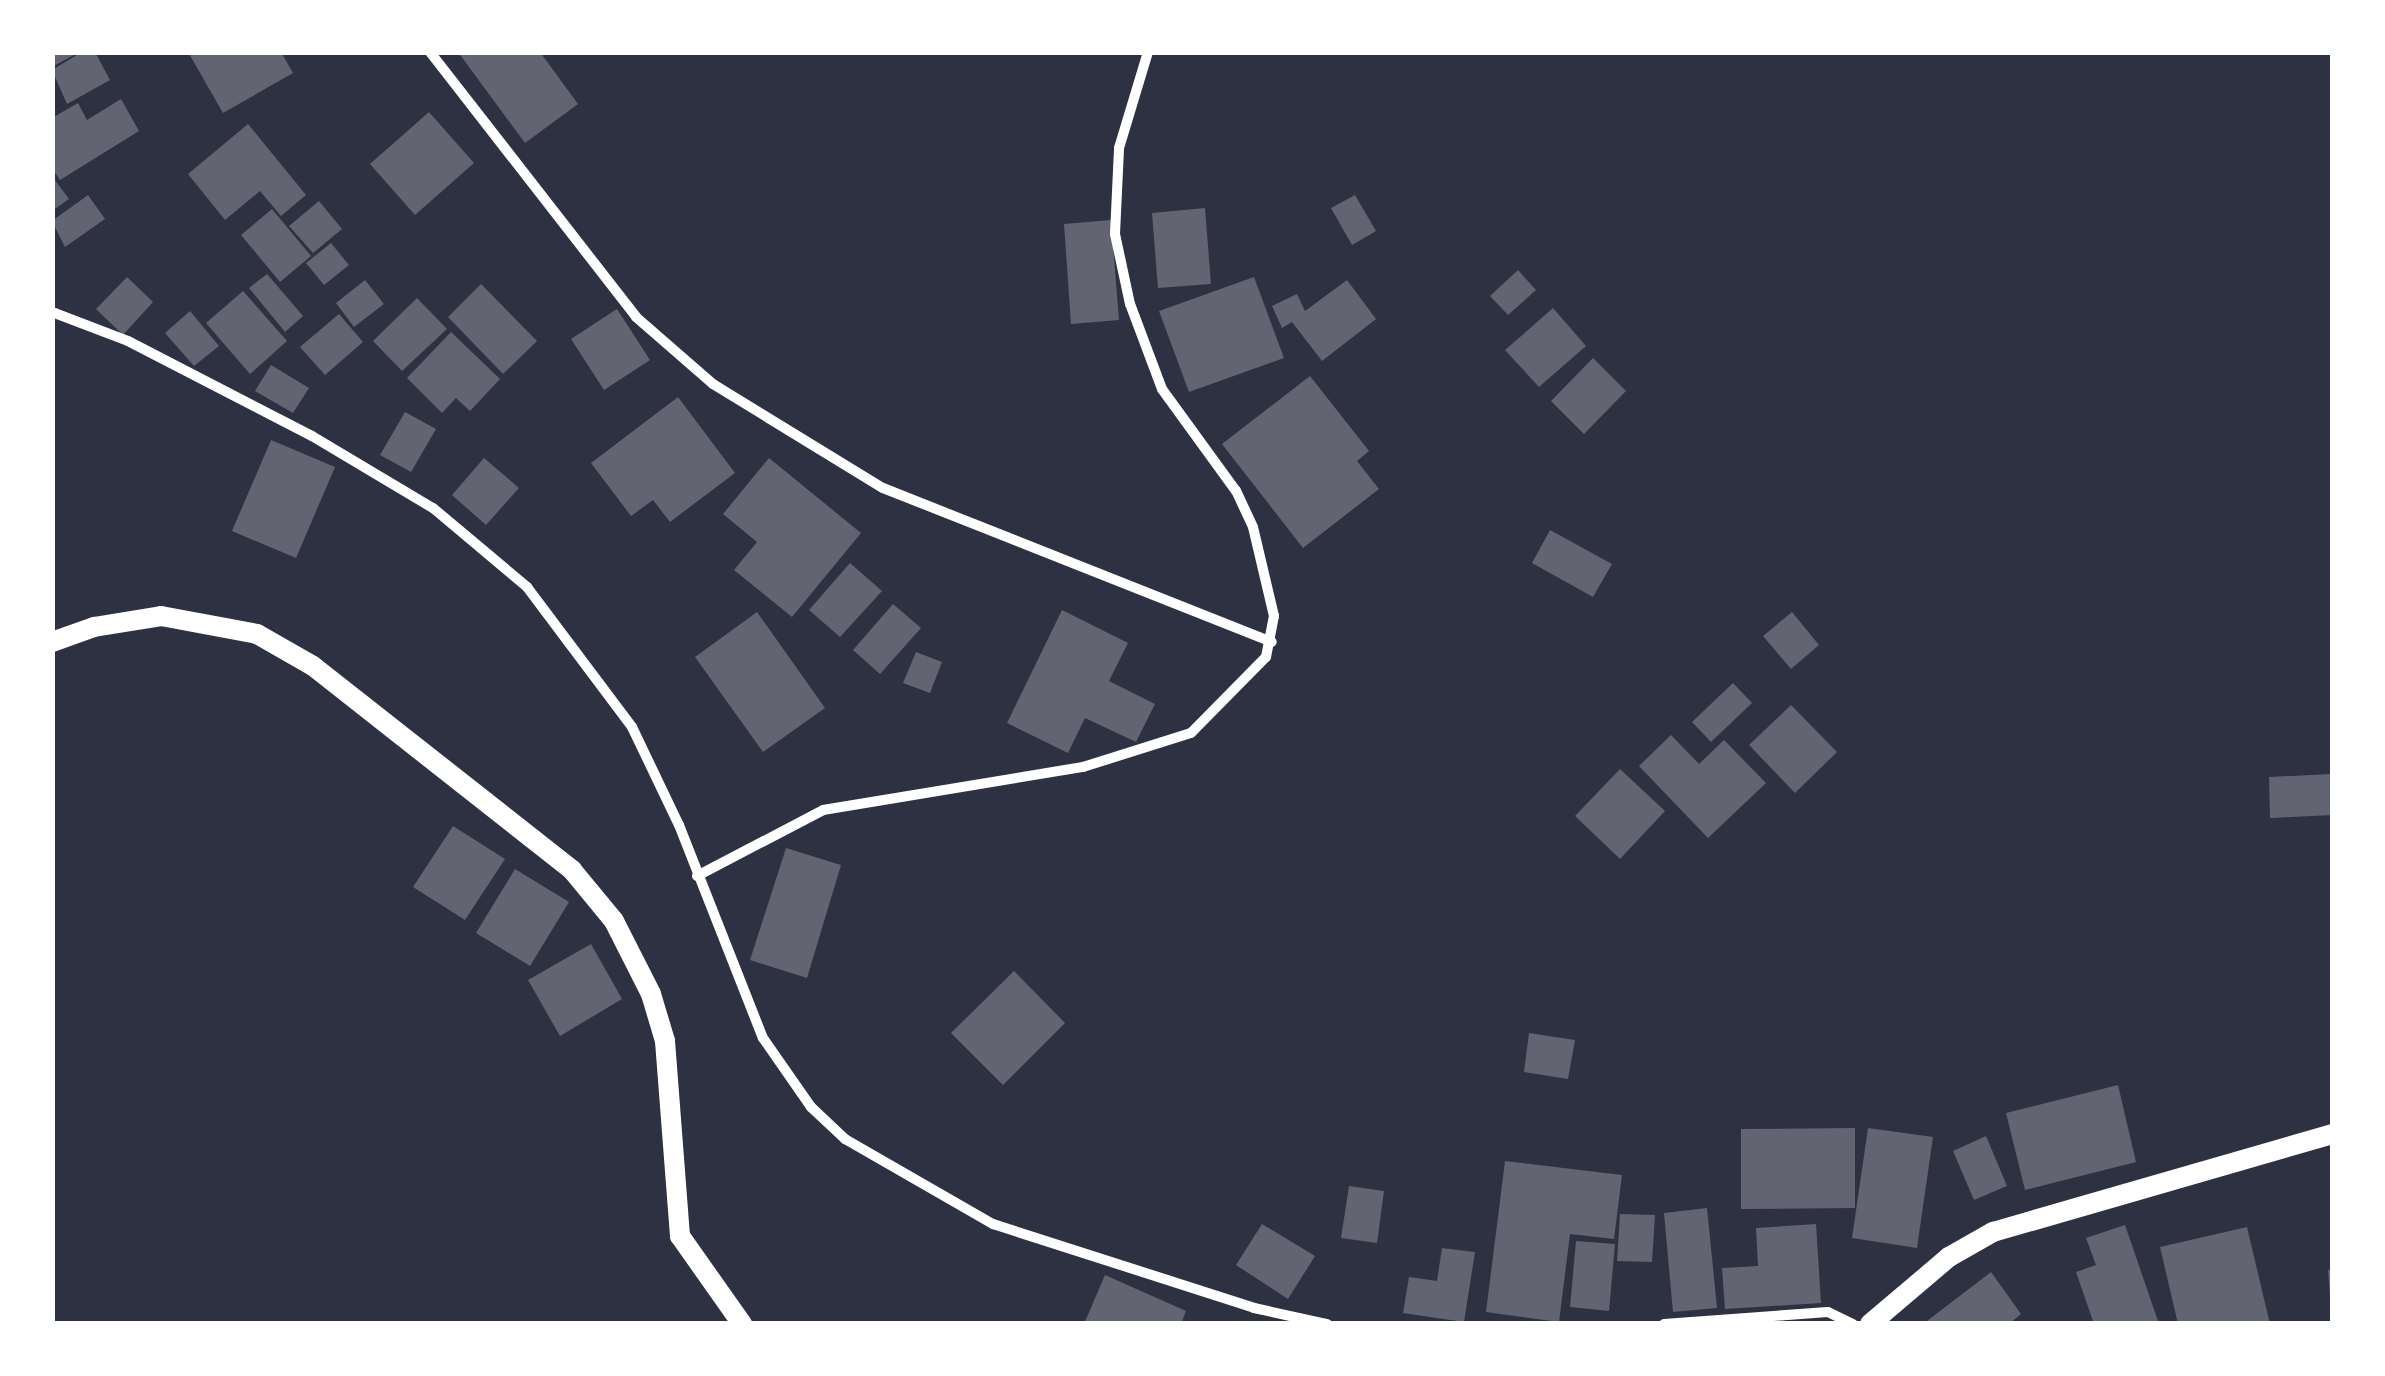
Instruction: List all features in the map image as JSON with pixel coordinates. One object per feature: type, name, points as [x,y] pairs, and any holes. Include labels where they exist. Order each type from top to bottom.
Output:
[{"type":"main road","points":[[52,642],[162,616],[257,634],[313,666],[572,870],[614,921],[651,994],[665,1041],[680,1236],[742,1324]]},
{"type":"main road","points":[[1870,1324],[1949,1257],[1992,1232],[2332,1134]]},
{"type":"street","points":[[430,52],[636,317],[713,384],[883,488],[1272,642]]},
{"type":"street","points":[[697,876],[823,810],[1083,766],[1191,732],[1234,696],[1272,642],[1274,616],[1252,527],[1236,492],[1162,388],[1130,304],[1115,234],[1119,148],[1148,52]]},
{"type":"street","points":[[52,312],[128,341],[312,436],[433,508],[496,556],[556,621],[632,727],[763,1038],[811,1108],[844,1139],[993,1224],[1254,1308],[1327,1324]]},
{"type":"street","points":[[1664,1324],[1828,1312],[1854,1324]]},
{"type":"building","points":[[52,52],[79,52],[52,67]]},
{"type":"building","points":[[82,52],[95,52],[110,80],[67,104],[52,70]]},
{"type":"building","points":[[188,52],[281,52],[293,73],[223,113]]},
{"type":"building","points":[[458,52],[540,52],[578,104],[525,143]]},
{"type":"building","points":[[121,99],[139,131],[60,180],[52,168],[52,118],[78,103],[87,120]]},
{"type":"building","points":[[429,112],[474,163],[415,215],[370,164]]},
{"type":"building","points":[[248,124],[306,195],[281,216],[260,191],[225,220],[188,174]]},
{"type":"building","points":[[52,176],[69,199],[52,211]]},
{"type":"building","points":[[88,195],[105,219],[65,247],[52,221]]},
{"type":"building","points":[[1355,195],[1376,231],[1352,245],[1331,208]]},
{"type":"building","points":[[319,201],[342,229],[313,253],[289,226]]},
{"type":"building","points":[[1205,208],[1211,284],[1158,288],[1152,213]]},
{"type":"building","points":[[272,209],[311,256],[280,282],[241,235]]},
{"type":"building","points":[[1111,220],[1119,320],[1071,324],[1064,224]]},
{"type":"building","points":[[331,243],[349,265],[324,285],[306,263]]},
{"type":"building","points":[[1518,270],[1536,290],[1508,315],[1490,296]]},
{"type":"building","points":[[267,274],[303,316],[285,332],[249,288]]},
{"type":"building","points":[[127,277],[153,302],[123,335],[96,309]]},
{"type":"building","points":[[1254,277],[1284,358],[1189,392],[1159,311]]},
{"type":"building","points":[[365,280],[384,304],[354,327],[336,303]]},
{"type":"building","points":[[1347,280],[1376,319],[1322,361],[1292,322],[1282,328],[1272,306],[1297,294],[1305,311]]},
{"type":"building","points":[[481,284],[537,341],[503,374],[448,317]]},
{"type":"building","points":[[243,291],[287,341],[250,374],[206,323]]},
{"type":"building","points":[[417,298],[447,329],[402,371],[373,341]]},
{"type":"building","points":[[1553,308],[1586,346],[1539,387],[1505,350]]},
{"type":"building","points":[[617,309],[650,360],[604,390],[571,339]]},
{"type":"building","points":[[190,311],[219,346],[194,366],[165,333]]},
{"type":"building","points":[[339,314],[363,342],[325,375],[300,347]]},
{"type":"building","points":[[451,332],[500,379],[470,411],[456,398],[442,413],[407,378]]},
{"type":"building","points":[[1593,358],[1626,391],[1584,434],[1551,401]]},
{"type":"building","points":[[271,365],[309,388],[293,413],[255,391]]},
{"type":"building","points":[[1310,376],[1369,451],[1357,461],[1379,489],[1303,548],[1222,444]]},
{"type":"building","points":[[678,397],[735,473],[670,522],[653,500],[631,516],[591,463]]},
{"type":"building","points":[[405,412],[436,429],[411,472],[380,455]]},
{"type":"building","points":[[271,440],[335,467],[296,558],[232,531]]},
{"type":"building","points":[[484,458],[519,488],[486,525],[452,495]]},
{"type":"building","points":[[769,458],[861,533],[792,617],[734,570],[757,542],[723,514]]},
{"type":"building","points":[[1550,530],[1612,564],[1593,597],[1532,563]]},
{"type":"building","points":[[850,563],[882,591],[840,637],[809,610]]},
{"type":"building","points":[[893,604],[921,628],[880,674],[853,650]]},
{"type":"building","points":[[1062,610],[1128,643],[1109,681],[1155,704],[1136,742],[1085,718],[1068,753],[1007,723]]},
{"type":"building","points":[[757,612],[825,708],[763,752],[695,657]]},
{"type":"building","points":[[1792,612],[1819,645],[1791,669],[1763,636]]},
{"type":"building","points":[[916,652],[942,662],[930,693],[903,683]]},
{"type":"building","points":[[1733,683],[1752,703],[1711,742],[1692,722]]},
{"type":"building","points":[[1791,705],[1837,752],[1795,793],[1749,745]]},
{"type":"building","points":[[1671,735],[1699,764],[1724,740],[1766,783],[1708,838],[1639,766]]},
{"type":"building","points":[[1620,769],[1665,811],[1620,859],[1575,816]]},
{"type":"building","points":[[2332,774],[2332,815],[2270,818],[2269,777]]},
{"type":"building","points":[[453,826],[505,859],[465,920],[413,887]]},
{"type":"building","points":[[786,848],[841,865],[807,978],[750,960]]},
{"type":"building","points":[[515,869],[569,902],[530,966],[476,933]]},
{"type":"building","points":[[591,944],[622,999],[560,1036],[528,980]]},
{"type":"building","points":[[1014,971],[1065,1023],[1003,1085],[951,1033]]},
{"type":"building","points":[[1529,1033],[1575,1040],[1568,1079],[1524,1072]]},
{"type":"building","points":[[2118,1085],[2136,1162],[2025,1190],[2006,1113]]},
{"type":"building","points":[[1855,1128],[1855,1208],[1741,1209],[1741,1129]]},
{"type":"building","points":[[1868,1128],[1933,1137],[1917,1248],[1852,1238]]},
{"type":"building","points":[[1986,1136],[2007,1186],[1974,1200],[1953,1151]]},
{"type":"building","points":[[1505,1161],[1622,1175],[1614,1239],[1570,1234],[1559,1322],[1486,1312]]},
{"type":"building","points":[[1349,1186],[1384,1191],[1377,1243],[1341,1238]]},
{"type":"building","points":[[1707,1208],[1717,1308],[1673,1312],[1664,1213]]},
{"type":"building","points":[[1620,1214],[1655,1215],[1652,1262],[1617,1261]]},
{"type":"building","points":[[1262,1224],[1315,1256],[1288,1299],[1236,1265]]},
{"type":"building","points":[[1816,1224],[1821,1303],[1725,1309],[1722,1268],[1758,1266],[1756,1228]]},
{"type":"building","points":[[2125,1225],[2159,1324],[2094,1324],[2076,1272],[2096,1265],[2086,1238]]},
{"type":"building","points":[[2247,1227],[2270,1324],[2178,1324],[2160,1247]]},
{"type":"building","points":[[1576,1241],[1615,1244],[1609,1311],[1570,1307]]},
{"type":"building","points":[[1442,1248],[1475,1252],[1464,1322],[1403,1313],[1409,1277],[1437,1281]]},
{"type":"building","points":[[2332,1269],[2332,1296],[2330,1296],[2328,1270]]},
{"type":"building","points":[[1991,1272],[2021,1314],[2009,1324],[1923,1324]]},
{"type":"building","points":[[1105,1275],[1186,1311],[1181,1324],[1084,1324]]}]
